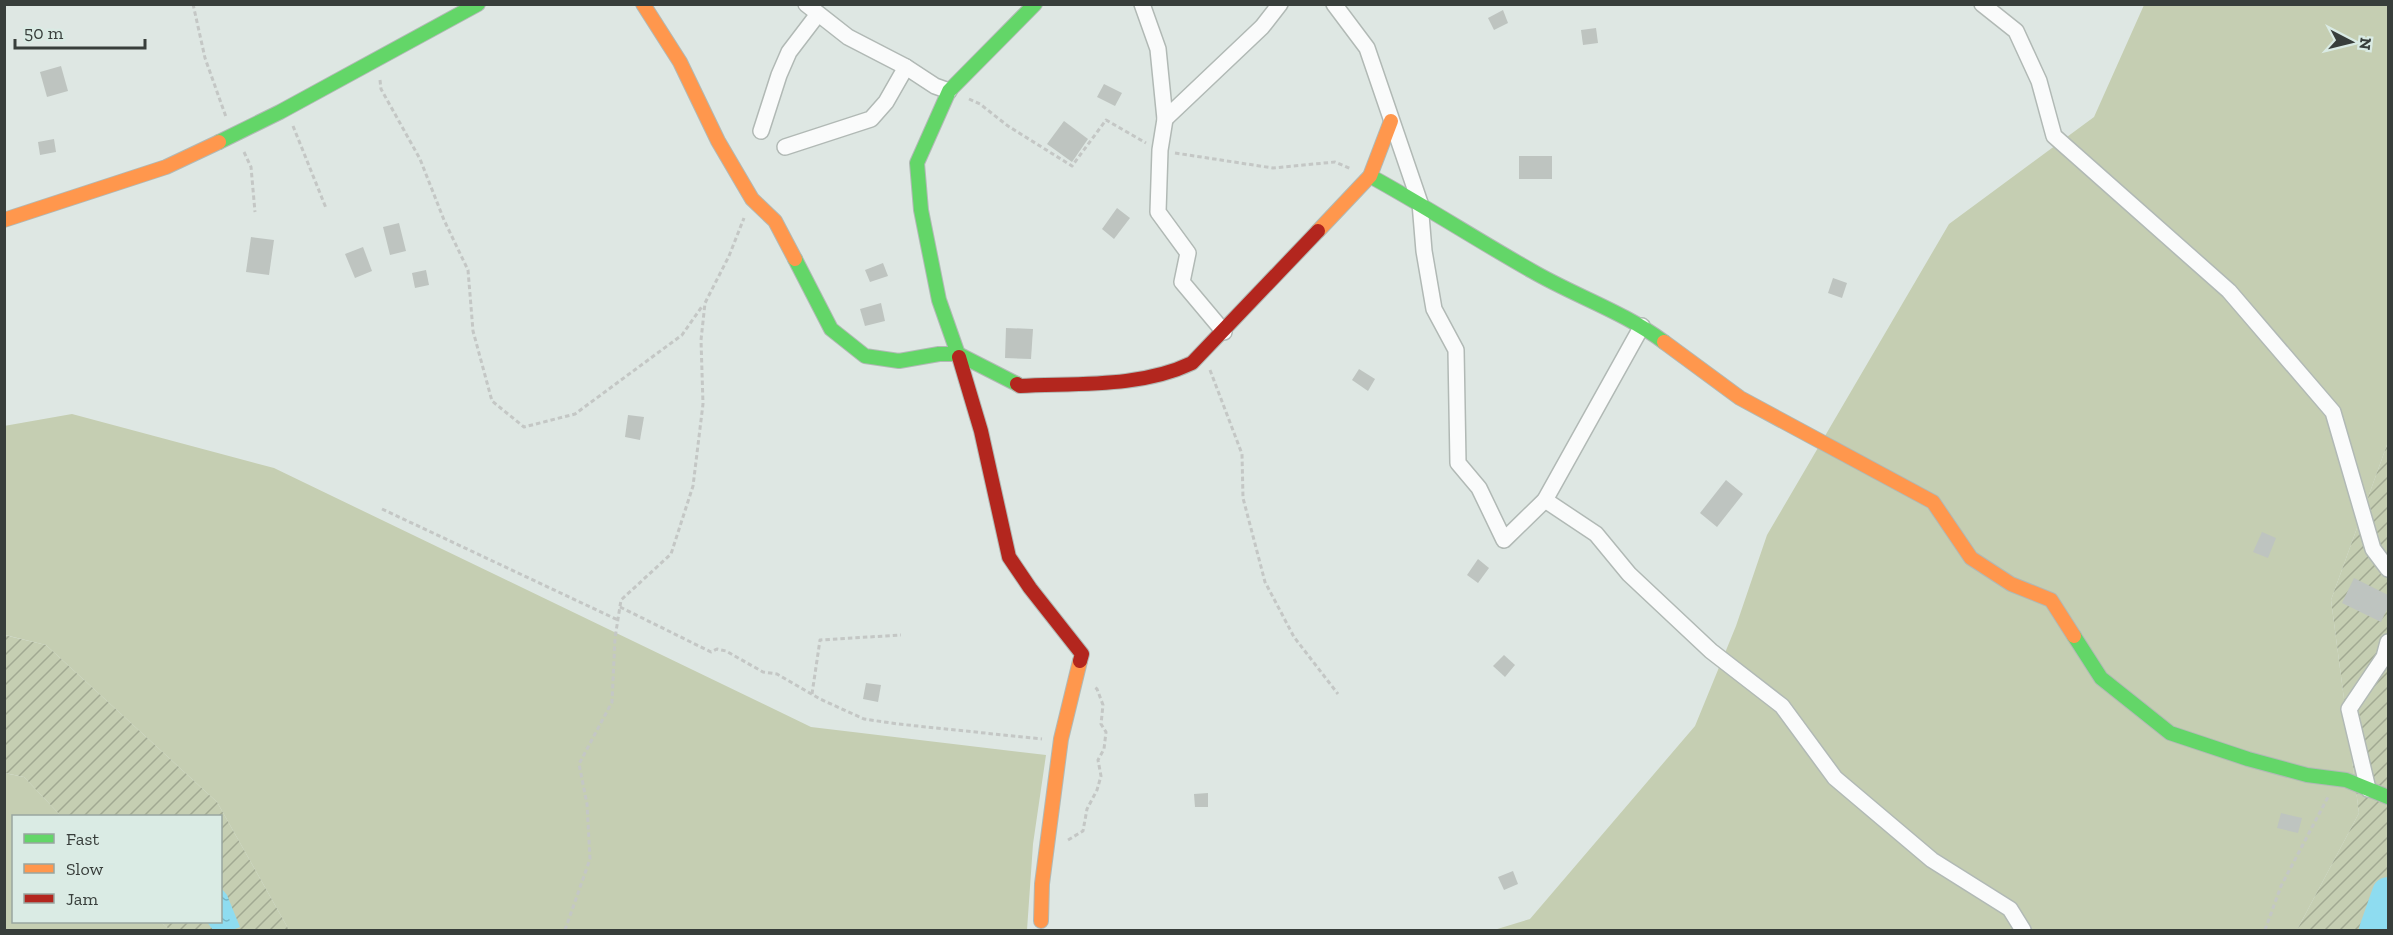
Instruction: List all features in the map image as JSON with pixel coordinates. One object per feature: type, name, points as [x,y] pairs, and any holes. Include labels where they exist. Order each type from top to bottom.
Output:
[{"type":"street","points":[[4,220],[166,167],[280,112],[478,4]]},
{"type":"street","points":[[643,4],[680,62],[718,141],[752,199],[775,221],[831,329],[865,356],[899,360],[939,354],[958,354],[1020,386],[1132,380],[1173,372],[1192,363],[1224,332],[1370,176],[1391,121]]},
{"type":"street","points":[[1035,4],[949,91],[917,163],[921,210],[939,300],[956,342],[981,431],[1009,557],[1030,588],[1082,654],[1060,746],[1042,884],[1041,921]]},
{"type":"street","points":[[1142,4],[1158,49],[1165,119],[1160,150],[1158,212],[1188,253],[1182,282],[1224,332]]},
{"type":"street","points":[[1165,119],[1262,27],[1280,4]]},
{"type":"street","points":[[1334,4],[1367,48],[1420,203],[1424,251],[1434,309],[1456,350],[1458,463],[1479,488],[1504,540],[1545,500],[1642,326]]},
{"type":"street","points":[[1982,4],[2016,31],[2039,81],[2054,136],[2229,291],[2333,412],[2373,549],[2388,569]]},
{"type":"street","points":[[761,131],[779,75],[812,9],[848,37],[906,67],[935,86],[949,91]]},
{"type":"street","points":[[785,147],[871,119],[886,102],[906,67]]},
{"type":"street","points":[[1370,176],[1420,203],[1533,272],[1642,326],[1740,398],[1933,502],[1971,558],[2011,584],[2051,600],[2101,678],[2170,733],[2248,759],[2297,772],[2346,780],[2388,796]]},
{"type":"street","points":[[1545,500],[1596,534],[1629,574],[1711,651],[1782,706],[1834,778],[1932,860],[2010,909],[2023,930]]},
{"type":"street","points":[[2368,789],[2349,709],[2384,657],[2388,642]]},
{"type":"path","points":[[193,4],[205,58],[221,108],[251,167],[255,212]]},
{"type":"path","points":[[376,60],[381,89],[420,159],[444,220],[468,270],[473,331],[492,401],[524,427],[575,414],[682,335],[705,303],[729,256],[752,199]]},
{"type":"path","points":[[280,112],[291,122],[326,208]]},
{"type":"path","points":[[565,930],[590,859],[587,804],[579,764],[612,702],[615,638],[621,600],[671,554],[693,486],[703,404],[701,340],[705,303]]},
{"type":"path","points":[[1203,352],[1242,454],[1243,498],[1265,582],[1294,637],[1338,694]]},
{"type":"path","points":[[382,509],[618,620]]},
{"type":"path","points":[[620,607],[711,652],[717,649],[726,651],[763,672],[777,674],[812,694],[864,718],[898,724],[1049,740],[1060,746]]},
{"type":"path","points":[[812,694],[820,640],[902,635]]},
{"type":"path","points":[[1066,841],[1083,831],[1087,809],[1101,776],[1098,760],[1104,749],[1106,732],[1101,724],[1104,705],[1097,689],[1092,686]]},
{"type":"path","points":[[2265,930],[2281,886],[2330,794],[2346,780]]},
{"type":"green space","points":[[2144,5],[2388,5],[2388,442],[2331,600],[2359,813],[2297,930],[1494,930],[1530,919],[1695,726],[1736,626],[1767,535],[1949,224],[2094,117]]},
{"type":"green space","points":[[72,414],[274,468],[811,727],[1046,755],[1033,844],[1027,930],[289,930],[217,802],[46,645],[5,635],[4,426]]},
{"type":"green space","points":[[2388,442],[2388,930],[2297,930],[2359,813],[2331,600]]},
{"type":"green space","points":[[4,635],[46,645],[217,802],[289,930],[170,930],[162,923],[222,923],[222,815],[60,815],[24,777],[5,773]]},
{"type":"green space","points":[[4,773],[24,777],[60,815],[12,815],[12,923],[162,923],[170,930],[5,930]]},
{"type":"water","points":[[222,889],[227,895],[240,927],[232,930],[213,930],[208,923],[222,923]]},
{"type":"building","points":[[1503,10],[1508,23],[1494,30],[1488,18]]},
{"type":"building","points":[[1596,28],[1598,43],[1583,45],[1581,30]]},
{"type":"building","points":[[61,66],[68,91],[47,97],[40,72]]},
{"type":"building","points":[[1104,84],[1122,93],[1115,106],[1097,97]]},
{"type":"building","points":[[1064,121],[1088,139],[1072,162],[1047,144]]},
{"type":"building","points":[[54,139],[56,152],[40,155],[38,142]]},
{"type":"building","points":[[1519,156],[1552,156],[1552,179],[1519,179]]},
{"type":"building","points":[[1117,208],[1130,218],[1114,239],[1102,229]]},
{"type":"building","points":[[399,223],[406,251],[390,255],[383,227]]},
{"type":"building","points":[[251,237],[274,240],[269,275],[246,272]]},
{"type":"building","points":[[363,247],[372,271],[355,278],[345,254]]},
{"type":"building","points":[[883,263],[888,276],[870,282],[865,270]]},
{"type":"building","points":[[426,270],[429,285],[415,288],[412,273]]},
{"type":"building","points":[[1833,278],[1847,283],[1842,298],[1828,293]]},
{"type":"building","points":[[881,303],[885,321],[865,326],[860,309]]},
{"type":"building","points":[[1006,328],[1033,329],[1031,359],[1005,358]]},
{"type":"building","points":[[1359,369],[1375,379],[1368,391],[1352,380]]},
{"type":"building","points":[[628,415],[644,417],[640,440],[625,437]]},
{"type":"building","points":[[1726,480],[1743,494],[1717,527],[1700,513]]},
{"type":"building","points":[[2262,532],[2276,538],[2268,558],[2253,552]]},
{"type":"building","points":[[1478,559],[1489,568],[1478,583],[1467,575]]},
{"type":"building","points":[[2354,578],[2388,595],[2388,607],[2381,622],[2342,603]]},
{"type":"building","points":[[1504,655],[1515,665],[1505,677],[1493,666]]},
{"type":"building","points":[[866,683],[881,685],[878,702],[863,699]]},
{"type":"building","points":[[1208,793],[1208,807],[1195,807],[1194,794]]},
{"type":"building","points":[[2281,813],[2302,818],[2298,833],[2277,828]]},
{"type":"building","points":[[1513,871],[1518,884],[1504,890],[1498,877]]},
{"type":"waterway","points":[[2375,930],[2388,893]]},
{"type":"traffic: fast","points":[[219,142],[280,112],[478,4]]},
{"type":"traffic: fast","points":[[959,357],[939,300],[921,210],[917,163],[949,91],[1035,4]]},
{"type":"traffic: fast","points":[[1370,176],[1532,271],[1633,322],[1664,342]]},
{"type":"traffic: fast","points":[[795,259],[831,329],[865,356],[899,361],[939,354],[958,354],[1017,384]]},
{"type":"traffic: fast","points":[[2074,636],[2101,678],[2170,733],[2248,759],[2307,775],[2346,780],[2388,797]]},
{"type":"traffic: slow","points":[[643,4],[680,62],[718,141],[752,199],[775,221],[795,259]]},
{"type":"traffic: slow","points":[[1318,231],[1370,176],[1391,121]]},
{"type":"traffic: slow","points":[[4,220],[166,167],[219,142]]},
{"type":"traffic: slow","points":[[1664,342],[1740,398],[1933,502],[1971,558],[2011,584],[2051,600],[2074,636]]},
{"type":"traffic: slow","points":[[1041,921],[1042,884],[1061,739],[1080,661]]},
{"type":"traffic: jam","points":[[1017,384],[1020,386],[1108,383],[1151,377],[1192,363],[1318,231]]},
{"type":"traffic: jam","points":[[959,357],[981,431],[1009,557],[1030,588],[1082,654],[1080,661]]}]
